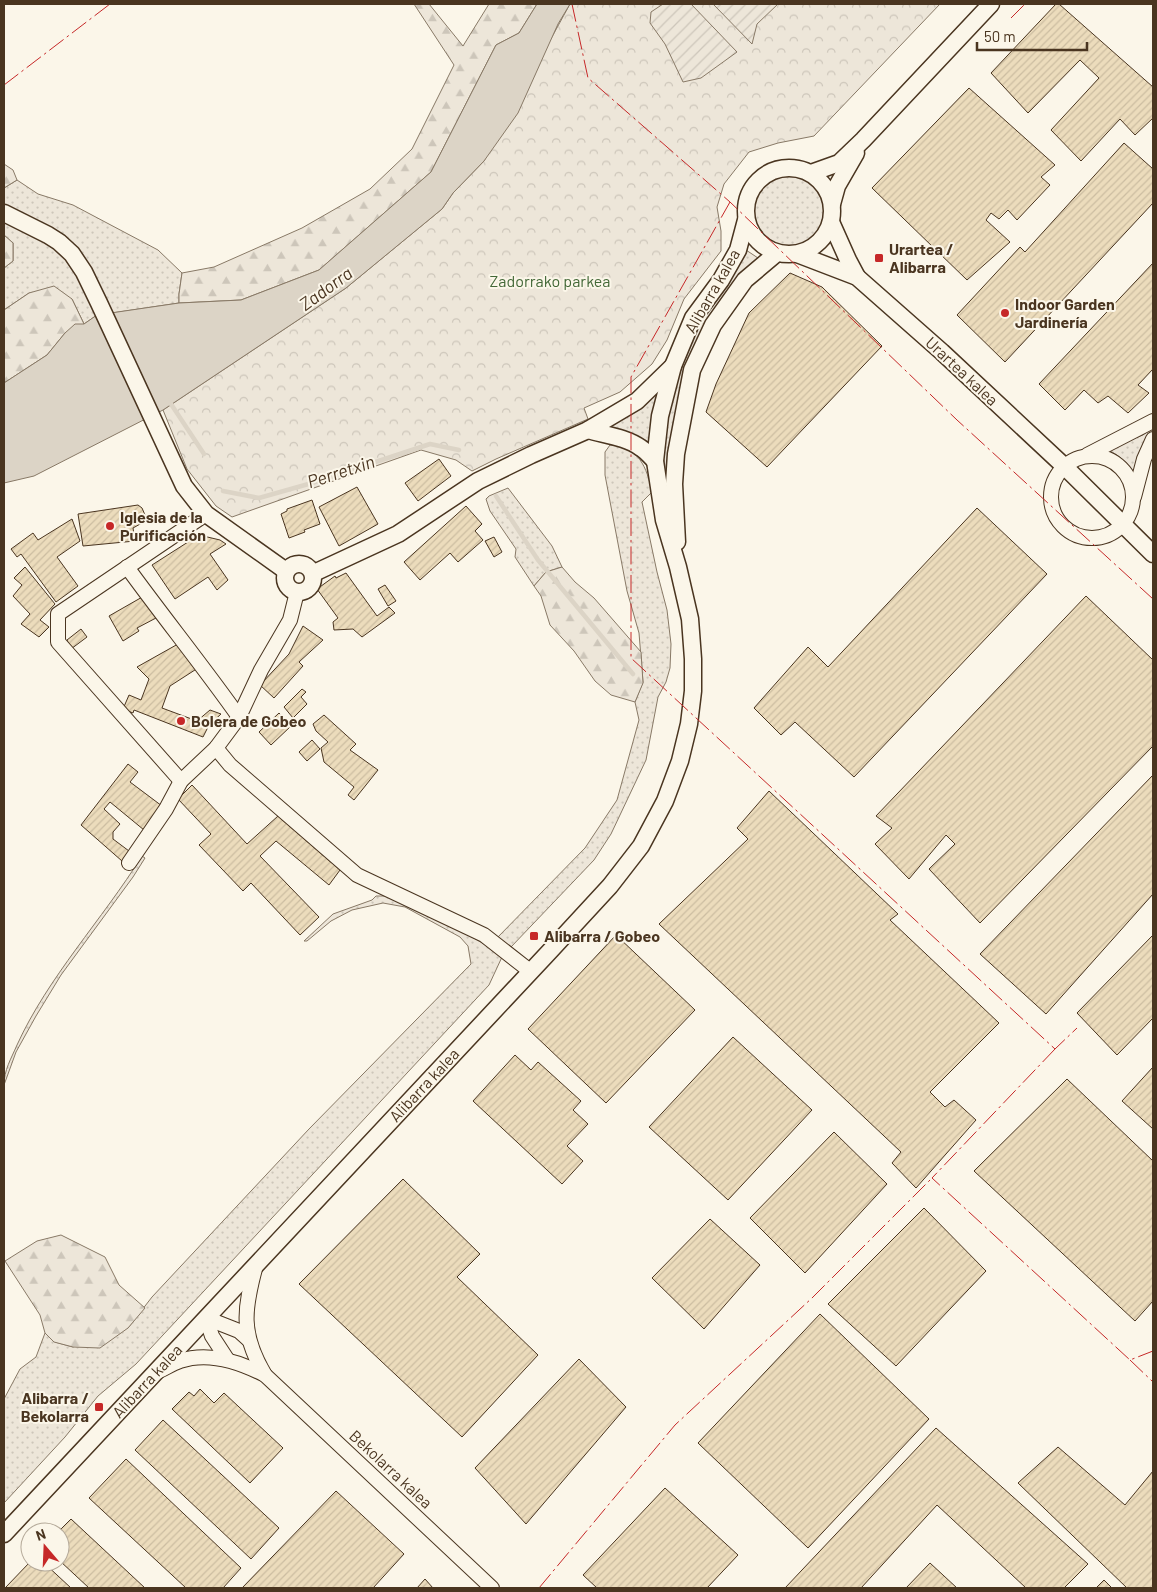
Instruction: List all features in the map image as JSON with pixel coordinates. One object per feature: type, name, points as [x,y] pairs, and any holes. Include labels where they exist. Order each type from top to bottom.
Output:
[{"type":"street","points":[[811,173],[838,163],[863,140],[991,4]]},
{"type":"street","points":[[832,204],[828,192],[821,181],[811,173],[787,168],[774,170],[763,176],[754,185],[748,196],[746,220],[752,235],[763,246],[777,253],[797,254],[812,248],[824,237],[831,222],[832,204],[837,186],[863,140]]},
{"type":"street","points":[[4,213],[59,242],[72,254],[84,272],[99,303],[184,486],[206,514],[286,571]]},
{"type":"street","name":"Alibarra kalea","points":[[4,1534],[610,886],[641,846],[665,801],[680,761],[689,724],[693,691],[690,620],[678,567],[664,520],[655,462],[660,416],[673,366],[693,318],[721,280],[738,250],[746,220]]},
{"type":"street","name":"Urartea kalea","points":[[831,222],[857,278]]},
{"type":"street","name":"Alibarra kalea","points":[[678,567],[674,484],[676,454],[692,370],[713,325],[745,280],[777,253]]},
{"type":"street","name":"Urartea kalea","points":[[797,254],[857,278],[942,352],[1064,466],[1153,554]]},
{"type":"street","points":[[314,574],[398,534],[478,481],[531,454],[588,430],[637,400],[673,366]]},
{"type":"street","points":[[1153,421],[1111,444],[1064,466],[1054,480],[1051,492],[1055,514],[1061,523],[1069,531],[1080,536],[1091,537],[1113,532],[1123,524],[1129,514],[1144,459],[1153,439]]},
{"type":"street","points":[[588,430],[623,439],[634,444],[641,448],[655,462]]},
{"type":"street","points":[[1084,456],[1110,459],[1120,467],[1128,477],[1133,502]]},
{"type":"street","points":[[181,781],[58,642],[58,614],[206,514]]},
{"type":"street","points":[[301,563],[309,566],[314,574],[313,583],[307,591],[297,592],[291,590],[284,578],[286,571],[292,565],[301,563]]},
{"type":"street","points":[[127,567],[239,717]]},
{"type":"street","points":[[129,863],[166,809],[181,781],[216,748],[239,717],[261,670],[290,620],[297,592]]},
{"type":"street","points":[[216,748],[230,765],[357,875],[484,936],[530,971]]},
{"type":"street","name":"Bekolarra kalea","points":[[256,1265],[248,1294],[246,1320],[249,1340],[256,1360],[265,1375]]},
{"type":"street","points":[[206,1318],[239,1331],[249,1340]]},
{"type":"street","points":[[206,1318],[212,1336],[227,1359]]},
{"type":"street","name":"Bekolarra kalea","points":[[156,1372],[180,1361],[198,1357],[227,1359],[244,1364],[265,1375],[492,1588]]},
{"type":"green space","points":[[414,4],[429,4],[463,46],[489,4],[537,4],[519,33],[496,45],[431,172],[319,270],[241,300],[179,303],[182,273],[214,267],[302,228],[370,189],[412,149],[454,65]]},
{"type":"green space","name":"Zadorrako parkea","points":[[570,4],[940,4],[814,136],[778,143],[749,152],[724,184],[717,207],[721,231],[721,251],[684,299],[667,340],[652,364],[620,392],[584,408],[588,419],[472,471],[456,460],[421,450],[232,517],[216,506],[187,469],[163,410],[346,288],[442,209],[453,193],[484,161]]},
{"type":"green space","points":[[663,4],[691,4],[737,52],[701,78],[683,82],[665,44],[650,23],[651,12]]},
{"type":"green space","points":[[713,4],[778,4],[757,24],[752,44]]},
{"type":"green space","points":[[4,164],[13,170],[17,180],[4,188]]},
{"type":"green space","points":[[797,175],[816,185],[824,197],[826,211],[824,225],[816,237],[804,245],[783,247],[764,237],[756,225],[754,204],[764,185],[776,177]]},
{"type":"green space","points":[[17,180],[38,194],[73,205],[158,250],[182,273],[179,303],[112,313],[81,253],[63,235],[4,207],[4,188]]},
{"type":"green space","points":[[4,219],[42,240],[67,260],[80,280],[97,315],[84,324],[72,299],[29,293],[4,310],[4,268],[13,261],[13,243],[4,235]]},
{"type":"green space","points":[[4,235],[13,243],[13,261],[4,268]]},
{"type":"green space","points":[[743,248],[761,260],[708,327],[670,493],[662,471],[667,409],[694,328]]},
{"type":"green space","points":[[54,286],[72,299],[84,324],[65,333],[47,355],[4,383],[4,310],[29,293]]},
{"type":"green space","points":[[662,386],[650,448],[604,429]]},
{"type":"green space","points":[[1153,427],[1153,433],[1136,477],[1124,460],[1106,449],[1143,435]]},
{"type":"green space","points":[[610,445],[620,446],[635,454],[644,467],[650,483],[652,492],[642,502],[667,610],[671,644],[670,668],[666,682],[658,697],[646,760],[611,834],[594,860],[511,947],[497,938],[585,848],[617,800],[639,720],[635,702],[643,682],[639,633],[627,591],[605,475],[605,452]]},
{"type":"green space","points":[[508,488],[552,546],[562,567],[546,572],[534,586],[515,557],[516,549],[490,511],[486,499]]},
{"type":"green space","points":[[562,567],[575,582],[594,598],[641,652],[643,683],[635,702],[611,695],[595,681],[574,651],[550,625],[541,596],[534,586],[546,572]]},
{"type":"green space","points":[[142,856],[145,858],[133,877],[61,975],[36,1016],[16,1052],[4,1085],[5,1074],[10,1060],[44,996]]},
{"type":"green space","points":[[376,896],[389,896],[450,924],[496,951],[502,957],[489,985],[136,1364],[98,1396],[65,1437],[4,1503],[4,1399],[20,1369],[36,1357],[45,1333],[55,1342],[73,1347],[128,1328],[152,1297],[309,1129],[471,964],[468,946],[460,937],[405,907],[383,903],[352,910],[331,921],[307,941],[304,941],[333,914],[372,900]]},
{"type":"green space","points":[[61,1235],[105,1257],[119,1285],[145,1308],[128,1328],[100,1348],[73,1347],[54,1342],[45,1333],[40,1315],[5,1261],[37,1241]]},
{"type":"water","name":"Zadorra","points":[[537,4],[570,4],[558,24],[518,113],[484,161],[453,193],[442,209],[346,288],[163,410],[34,476],[4,483],[4,383],[47,355],[75,324],[84,324],[97,315],[179,303],[241,300],[319,270],[431,172],[496,45],[519,33]]},
{"type":"building","points":[[1056,4],[1059,4],[1153,87],[1153,118],[1135,135],[1120,119],[1081,161],[1051,130],[1099,78],[1080,60],[1028,113],[991,73]]},
{"type":"building","points":[[969,88],[1055,165],[1041,177],[1050,185],[1017,220],[1008,210],[999,219],[991,213],[986,220],[1010,242],[967,280],[872,188]]},
{"type":"building","points":[[1124,143],[1153,169],[1153,203],[1005,362],[957,315],[1020,247],[1025,252]]},
{"type":"building","points":[[1153,263],[1153,369],[1138,385],[1149,393],[1128,413],[1108,396],[1098,403],[1084,390],[1065,410],[1039,384]]},
{"type":"building","points":[[790,273],[822,287],[882,346],[767,467],[706,412],[716,384],[749,313]]},
{"type":"building","points":[[439,459],[451,476],[418,501],[405,483]]},
{"type":"building","points":[[357,487],[378,524],[339,546],[319,507]]},
{"type":"building","points":[[312,500],[320,524],[289,538],[281,514],[287,511],[287,509]]},
{"type":"building","name":"Iglesia de la Purificación","points":[[138,505],[142,508],[145,515],[142,523],[133,528],[135,541],[83,546],[78,514]]},
{"type":"building","points":[[466,506],[482,524],[475,531],[483,540],[458,562],[450,553],[420,580],[404,562]]},
{"type":"building","points":[[977,508],[1047,574],[854,777],[795,722],[781,735],[754,708],[808,647],[828,667]]},
{"type":"building","points":[[72,519],[80,541],[57,557],[78,586],[56,602],[21,554],[17,557],[11,549],[33,533],[38,540]]},
{"type":"building","points":[[199,535],[220,540],[226,544],[210,554],[228,580],[217,590],[208,577],[175,599],[152,565]]},
{"type":"building","points":[[494,537],[502,552],[494,557],[485,541]]},
{"type":"building","points":[[25,567],[55,604],[40,620],[49,627],[39,637],[21,624],[30,614],[13,596],[22,585],[14,578]]},
{"type":"building","points":[[346,573],[377,616],[389,607],[395,613],[362,637],[353,629],[334,630],[333,622],[338,618],[317,589],[335,576],[336,578]]},
{"type":"building","points":[[385,585],[396,601],[388,606],[378,589]]},
{"type":"building","points":[[144,596],[156,618],[137,628],[139,631],[123,641],[109,616]]},
{"type":"building","points":[[1086,596],[1153,660],[1153,746],[980,923],[929,869],[955,844],[946,835],[909,879],[875,844],[892,828],[876,816]]},
{"type":"building","points":[[303,626],[323,640],[299,662],[303,666],[274,698],[260,685],[289,654]]},
{"type":"building","points":[[81,629],[87,637],[71,649],[67,640]]},
{"type":"building","points":[[178,644],[198,668],[170,686],[162,708],[197,721],[210,710],[221,714],[209,725],[203,737],[134,710],[133,713],[123,709],[129,695],[141,700],[149,679],[137,667]]},
{"type":"building","points":[[302,689],[306,692],[301,697],[307,704],[293,718],[284,707]]},
{"type":"building","points":[[279,713],[291,726],[271,745],[259,732]]},
{"type":"building","points":[[324,715],[356,744],[350,750],[378,770],[354,800],[348,795],[354,787],[324,762],[321,748],[328,742],[316,731],[313,724]]},
{"type":"building","points":[[312,740],[320,749],[307,761],[299,752]]},
{"type":"building","points":[[128,764],[138,772],[130,782],[162,806],[144,830],[110,802],[104,809],[120,824],[113,832],[113,839],[129,851],[122,861],[81,825]]},
{"type":"building","points":[[1153,775],[1153,894],[1046,1014],[980,954]]},
{"type":"building","points":[[192,785],[247,844],[278,816],[340,870],[329,885],[276,841],[260,856],[319,917],[300,935],[251,883],[243,891],[199,845],[211,834],[178,799]]},
{"type":"building","points":[[769,791],[898,914],[890,920],[999,1023],[930,1092],[945,1107],[954,1100],[976,1120],[916,1188],[892,1163],[901,1152],[659,924],[748,839],[737,828]]},
{"type":"building","points":[[616,935],[695,1010],[606,1103],[528,1029]]},
{"type":"building","points":[[1153,935],[1153,1018],[1117,1055],[1077,1013]]},
{"type":"building","points":[[733,1037],[812,1110],[728,1200],[649,1127]]},
{"type":"building","points":[[515,1055],[531,1070],[538,1062],[581,1101],[573,1110],[588,1124],[567,1146],[583,1161],[562,1184],[473,1101]]},
{"type":"building","points":[[1153,1067],[1153,1129],[1122,1101]]},
{"type":"building","points":[[1067,1079],[1153,1161],[1153,1301],[1135,1321],[974,1171]]},
{"type":"building","points":[[834,1132],[887,1184],[805,1273],[750,1218]]},
{"type":"building","points":[[403,1179],[480,1254],[457,1277],[538,1355],[462,1437],[299,1284]]},
{"type":"building","points":[[924,1208],[986,1271],[896,1366],[828,1304]]},
{"type":"building","points":[[710,1219],[760,1265],[704,1329],[652,1278]]},
{"type":"building","points":[[820,1314],[929,1419],[808,1548],[698,1443]]},
{"type":"building","points":[[579,1359],[626,1407],[526,1524],[475,1468]]},
{"type":"building","points":[[200,1389],[214,1403],[224,1393],[283,1448],[250,1483],[172,1409],[189,1392],[194,1396]]},
{"type":"building","points":[[163,1420],[279,1528],[251,1559],[135,1450]]},
{"type":"building","points":[[936,1428],[1088,1564],[1064,1588],[1026,1588],[937,1505],[861,1588],[785,1588]]},
{"type":"building","points":[[1058,1447],[1125,1505],[1153,1471],[1153,1588],[1127,1588],[1018,1483]]},
{"type":"building","points":[[126,1459],[241,1568],[223,1588],[186,1588],[89,1498]]},
{"type":"building","points":[[665,1488],[738,1555],[707,1588],[597,1588],[583,1575]]},
{"type":"building","points":[[336,1491],[404,1554],[373,1588],[242,1588]]},
{"type":"building","points":[[71,1519],[145,1588],[89,1588],[70,1570],[70,1522],[68,1522]]},
{"type":"building","points":[[930,1563],[957,1588],[906,1588]]},
{"type":"building","points":[[20,1572],[54,1572],[71,1588],[8,1588],[6,1587]]},
{"type":"building","points":[[425,1579],[433,1588],[417,1588]]},
{"type":"building","points":[[1104,1580],[1112,1588],[1096,1588]]},
{"type":"waterway","name":"Perretxin","points":[[169,401],[204,454]]},
{"type":"waterway","name":"Perretxin","points":[[223,491],[259,498],[312,483],[430,444],[459,450]]},
{"type":"waterway","name":"Perretxin","points":[[496,496],[538,560],[633,674]]},
{"type":"power","points":[[4,85],[110,4]]},
{"type":"power","points":[[572,4],[588,78],[730,202],[957,420],[1153,599]]},
{"type":"power","points":[[1011,18],[1025,4]]},
{"type":"power","points":[[730,202],[631,377],[631,658],[1055,1049],[1077,1028]]},
{"type":"power","points":[[1055,1049],[932,1178],[1130,1360],[1153,1351]]},
{"type":"power","points":[[539,1588],[675,1425],[812,1298],[932,1178]]},
{"type":"power","points":[[1130,1360],[1153,1382]]},
{"type":"place","name":"Urartea / Alibarra","points":[[879,258]]},
{"type":"place","name":"Indoor Garden Jardinería","points":[[1005,313]]},
{"type":"place","name":"Iglesia de la Purificación","points":[[110,526]]},
{"type":"place","name":"Bolera de Gobeo","points":[[181,721]]},
{"type":"place","name":"Alibarra / Gobeo","points":[[534,936]]},
{"type":"place","name":"Alibarra / Bekolarra","points":[[99,1407]]}]
